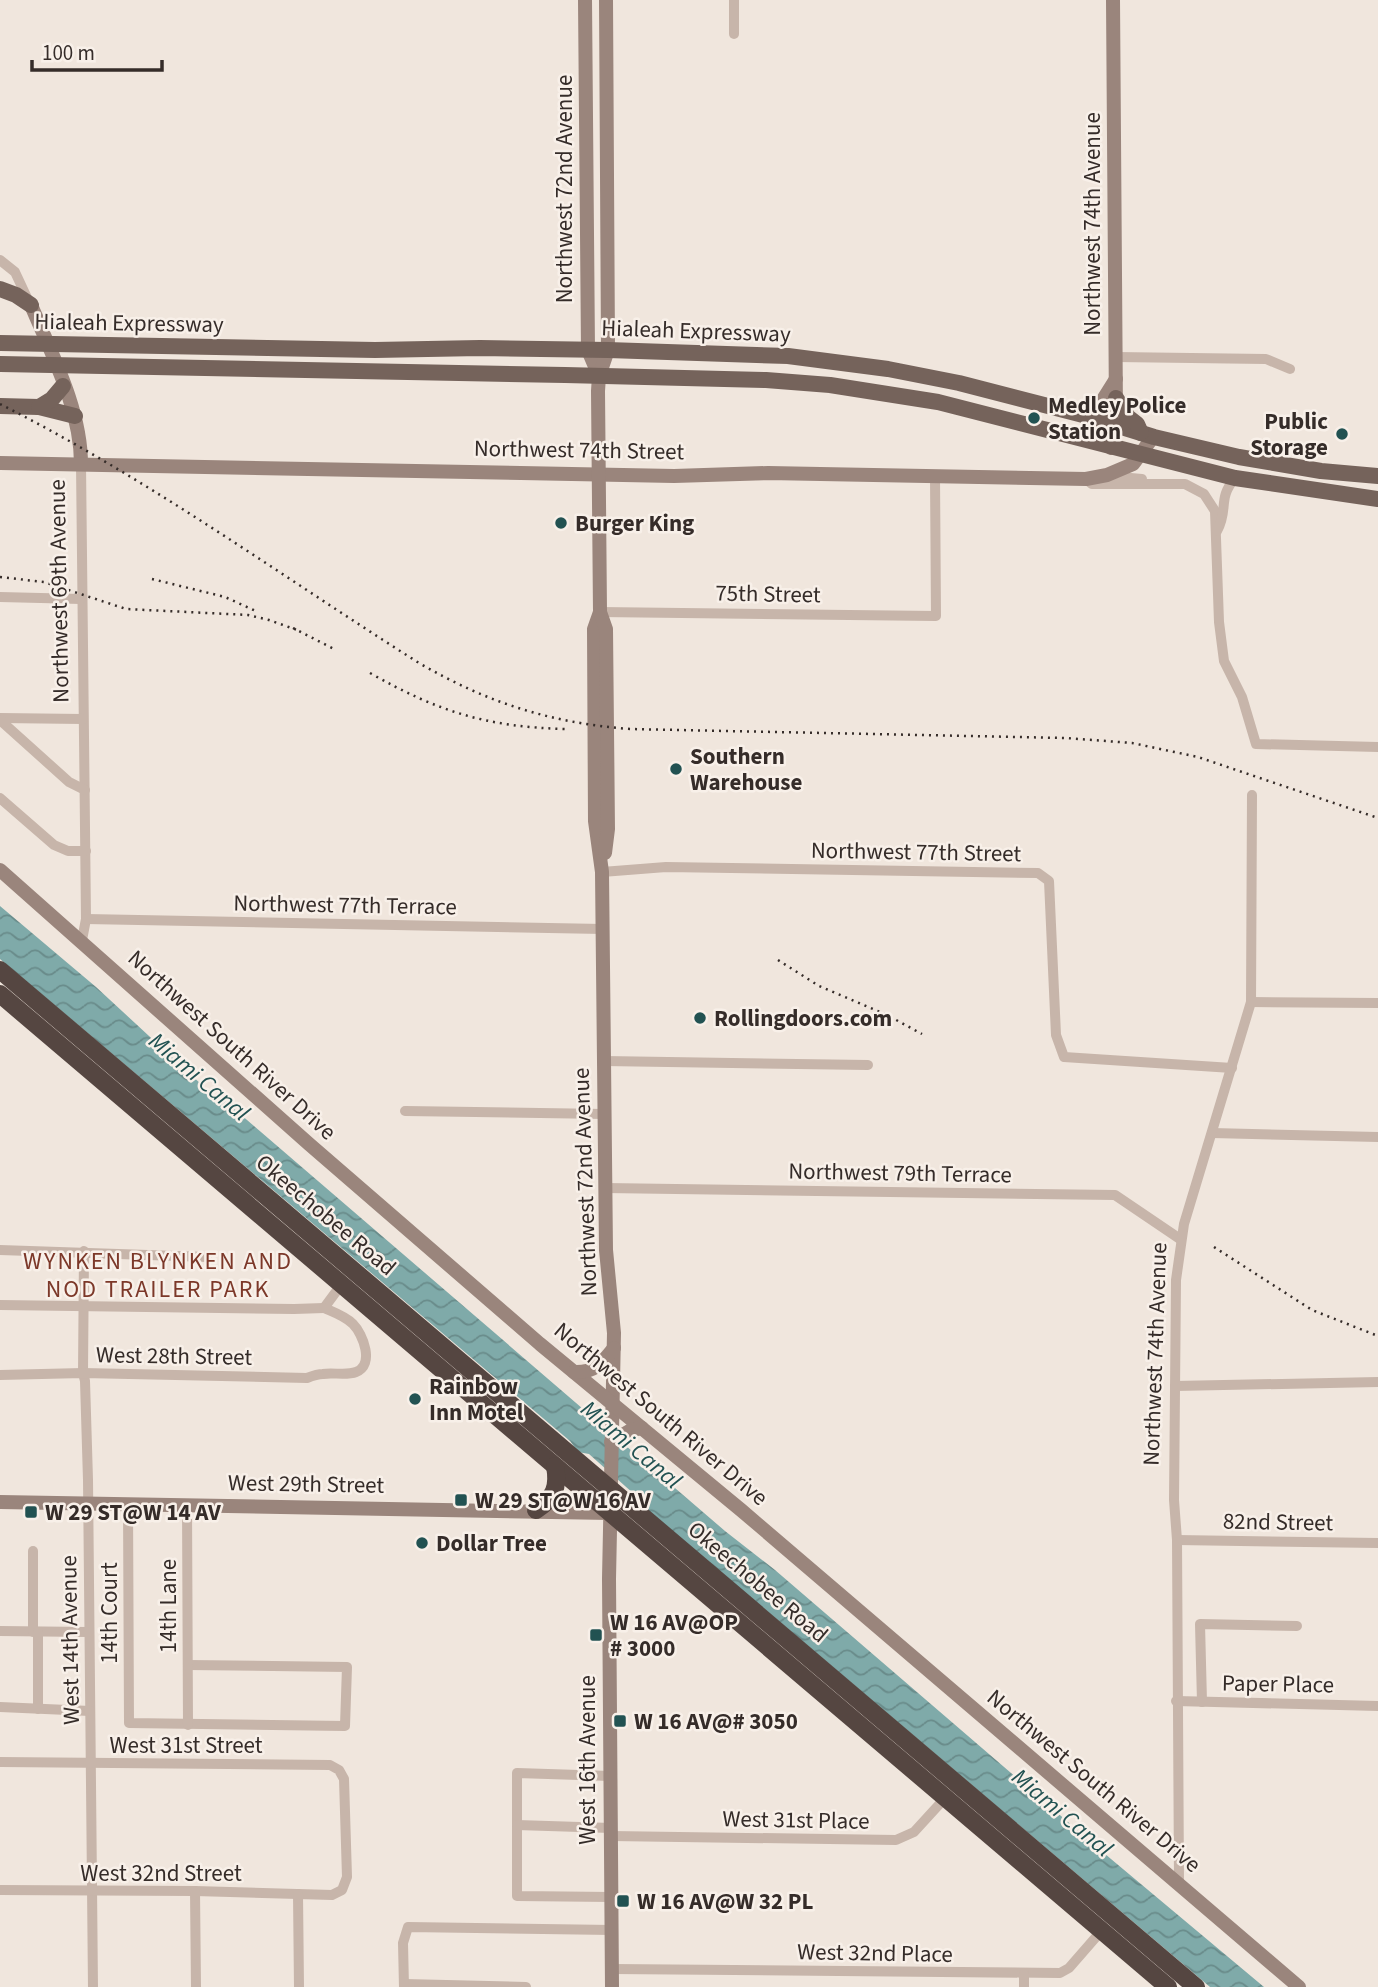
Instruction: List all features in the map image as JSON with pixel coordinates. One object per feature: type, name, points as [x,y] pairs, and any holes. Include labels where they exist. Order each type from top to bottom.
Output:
[{"type":"highway","name":"Okeechobee Road","points":[[0,970],[611,1483],[958,1783],[1108,1924],[1168,1987]]},
{"type":"highway","name":"Okeechobee Road","points":[[0,994],[946,1798],[1108,1924],[1196,1987]]},
{"type":"highway","points":[[536,1510],[549,1502],[555,1494],[558,1478],[555,1466]]},
{"type":"main road","points":[[0,289],[16,295],[30,305]]},
{"type":"main road","name":"Hialeah Expressway","points":[[0,343],[756,353],[834,361],[942,379],[1083,415],[1147,435],[1265,462],[1378,476]]},
{"type":"main road","name":"Hialeah Expressway","points":[[0,364],[766,380],[869,390],[938,402],[1236,478],[1378,499]]},
{"type":"main road","points":[[39,407],[52,399],[63,386]]},
{"type":"main road","points":[[1116,398],[1123,406],[1125,414],[1147,435]]},
{"type":"main road","points":[[0,406],[39,407],[75,416]]},
{"type":"street","name":"Northwest 72nd Avenue","points":[[585,0],[587,349],[598,376],[600,612],[606,629],[608,829],[602,872],[606,1250],[614,1348],[611,1483]]},
{"type":"street","name":"Northwest 72nd Avenue","points":[[598,376],[608,350],[606,0]]},
{"type":"street","points":[[734,0],[734,34]]},
{"type":"street","name":"Northwest 74th Avenue","points":[[1111,448],[1116,398],[1113,0]]},
{"type":"street","points":[[586,99],[607,99]]},
{"type":"street","points":[[586,153],[595,168],[596,203],[607,219]]},
{"type":"street","name":"Northwest 69th Avenue","points":[[0,260],[15,272],[30,305],[75,416],[80,440],[86,851],[86,919],[82,940]]},
{"type":"street","points":[[1116,357],[1266,359],[1290,369]]},
{"type":"street","points":[[1083,415],[1099,406],[1116,379]]},
{"type":"street","points":[[1095,477],[1105,467],[1138,455],[1147,435]]},
{"type":"street","name":"Northwest 74th Street","points":[[0,463],[674,476],[768,473],[1150,480],[1185,484],[1205,494],[1215,511],[1217,531]]},
{"type":"street","name":"75th Street","points":[[600,612],[936,616],[935,476]]},
{"type":"street","name":"Northwest 74th Street","points":[[1095,477],[1092,484],[1149,485],[1156,482]]},
{"type":"street","points":[[1236,478],[1224,495],[1224,520],[1217,531],[1220,636],[1224,661],[1242,696],[1256,744],[1378,747]]},
{"type":"street","points":[[0,597],[81,599]]},
{"type":"street","points":[[0,719],[83,719]]},
{"type":"street","points":[[0,719],[69,782],[85,790]]},
{"type":"street","name":"Northwest 74th Avenue","points":[[1179,1882],[1177,1540],[1174,1500],[1176,1280],[1181,1239],[1251,1002],[1252,795]]},
{"type":"street","points":[[0,798],[54,845],[68,851],[86,851]]},
{"type":"street","name":"Northwest 77th Street","points":[[602,872],[666,867],[1038,873],[1049,881],[1056,1035],[1065,1057],[1232,1068]]},
{"type":"street","name":"Northwest South River Drive","points":[[0,870],[309,1144],[612,1403],[636,1429],[1179,1882],[1299,1987]]},
{"type":"street","name":"Northwest 77th Terrace","points":[[86,919],[603,929]]},
{"type":"street","points":[[1251,1002],[1378,1003]]},
{"type":"street","points":[[604,1061],[868,1065]]},
{"type":"street","points":[[405,1111],[604,1114]]},
{"type":"street","points":[[1212,1133],[1378,1137]]},
{"type":"street","name":"Northwest 79th Terrace","points":[[605,1188],[1115,1195],[1181,1239]]},
{"type":"street","points":[[0,1250],[208,1256]]},
{"type":"street","name":"West 14th Avenue","points":[[84,1251],[83,1373],[89,1503],[93,1987]]},
{"type":"street","points":[[0,1305],[294,1310],[324,1308],[341,1285]]},
{"type":"street","name":"West 28th Street","points":[[0,1375],[83,1373],[307,1378],[357,1371],[363,1366],[366,1357],[365,1346],[352,1324],[324,1308]]},
{"type":"street","points":[[574,1372],[597,1368],[614,1348]]},
{"type":"street","points":[[1175,1386],[1378,1382]]},
{"type":"street","points":[[611,1435],[636,1429]]},
{"type":"street","name":"West 16th Avenue","points":[[611,1483],[612,1987]]},
{"type":"street","name":"West 29th Street","points":[[0,1502],[610,1513]]},
{"type":"street","name":"14th Court","points":[[128,1503],[129,1723],[188,1725]]},
{"type":"street","name":"14th Lane","points":[[187,1504],[188,1725]]},
{"type":"street","name":"82nd Street","points":[[1177,1540],[1378,1543]]},
{"type":"street","points":[[33,1551],[38,1709]]},
{"type":"street","points":[[1202,1702],[1200,1624],[1297,1626]]},
{"type":"street","points":[[0,1631],[88,1632]]},
{"type":"street","points":[[188,1665],[347,1667],[345,1726],[188,1725]]},
{"type":"street","name":"Paper Place","points":[[1176,1701],[1378,1706]]},
{"type":"street","points":[[0,1707],[90,1710]]},
{"type":"street","name":"West 31st Street","points":[[0,1762],[330,1765],[339,1770],[344,1779],[346,1877],[342,1890],[331,1895],[322,1895]]},
{"type":"street","points":[[610,1776],[517,1773],[517,1896],[611,1897]]},
{"type":"street","name":"West 31st Place","points":[[517,1825],[611,1832],[896,1840],[914,1832],[958,1783]]},
{"type":"street","name":"West 32nd Street","points":[[0,1890],[322,1895]]},
{"type":"street","points":[[195,1891],[196,1987]]},
{"type":"street","points":[[298,1894],[299,1987]]},
{"type":"street","name":"West 32nd Place","points":[[612,1969],[1060,1973],[1069,1968],[1108,1924]]},
{"type":"street","points":[[526,1987],[404,1986],[403,1943],[408,1927],[611,1930]]},
{"type":"street","points":[[1024,1974],[1024,1987]]},
{"type":"water","points":[[0,906],[96,987],[215,1097],[225,1101],[725,1531],[775,1570],[1264,1987],[1210,1987],[637,1501],[634,1494],[589,1454],[578,1452],[570,1441],[0,959]]},
{"type":"railway","points":[[0,404],[161,495],[419,663],[470,689],[521,709],[573,722],[630,729],[1066,738],[1132,743],[1198,757],[1378,818]]},
{"type":"railway","points":[[0,577],[44,582],[126,609],[248,615],[300,631]]},
{"type":"railway","points":[[152,579],[225,597],[258,612]]},
{"type":"railway","points":[[293,628],[334,649]]},
{"type":"railway","points":[[370,673],[419,698],[464,715],[512,725],[566,729]]},
{"type":"railway","points":[[778,960],[819,986],[887,1015],[922,1034]]},
{"type":"railway","points":[[1214,1247],[1312,1310],[1378,1336]]},
{"type":"place","name":"Medley Police Station","points":[[1034,418]]},
{"type":"place","name":"Public Storage","points":[[1342,434]]},
{"type":"place","name":"Burger King","points":[[561,523]]},
{"type":"place","name":"Southern Warehouse","points":[[676,769]]},
{"type":"place","name":"Rollingdoors.com","points":[[700,1018]]},
{"type":"place","name":"Rainbow Inn Motel","points":[[415,1399]]},
{"type":"place","name":"W 29 ST@W 16 AV","points":[[461,1500]]},
{"type":"place","name":"W 29 ST@W 14 AV","points":[[31,1512]]},
{"type":"place","name":"Dollar Tree","points":[[422,1543]]},
{"type":"place","name":"W 16 AV@OP # 3000","points":[[596,1635]]},
{"type":"place","name":"W 16 AV@# 3050","points":[[620,1721]]},
{"type":"place","name":"W 16 AV@W 32 PL","points":[[623,1901]]},
{"type":"district","name":"WYNKEN BLYNKEN AND NOD TRAILER PARK","points":[[158,1275]]},
{"type":"water label","name":"Miami Canal","points":[[199,1077]]},
{"type":"water label","name":"Miami Canal","points":[[631,1445]]},
{"type":"water label","name":"Miami Canal","points":[[1062,1813]]}]
